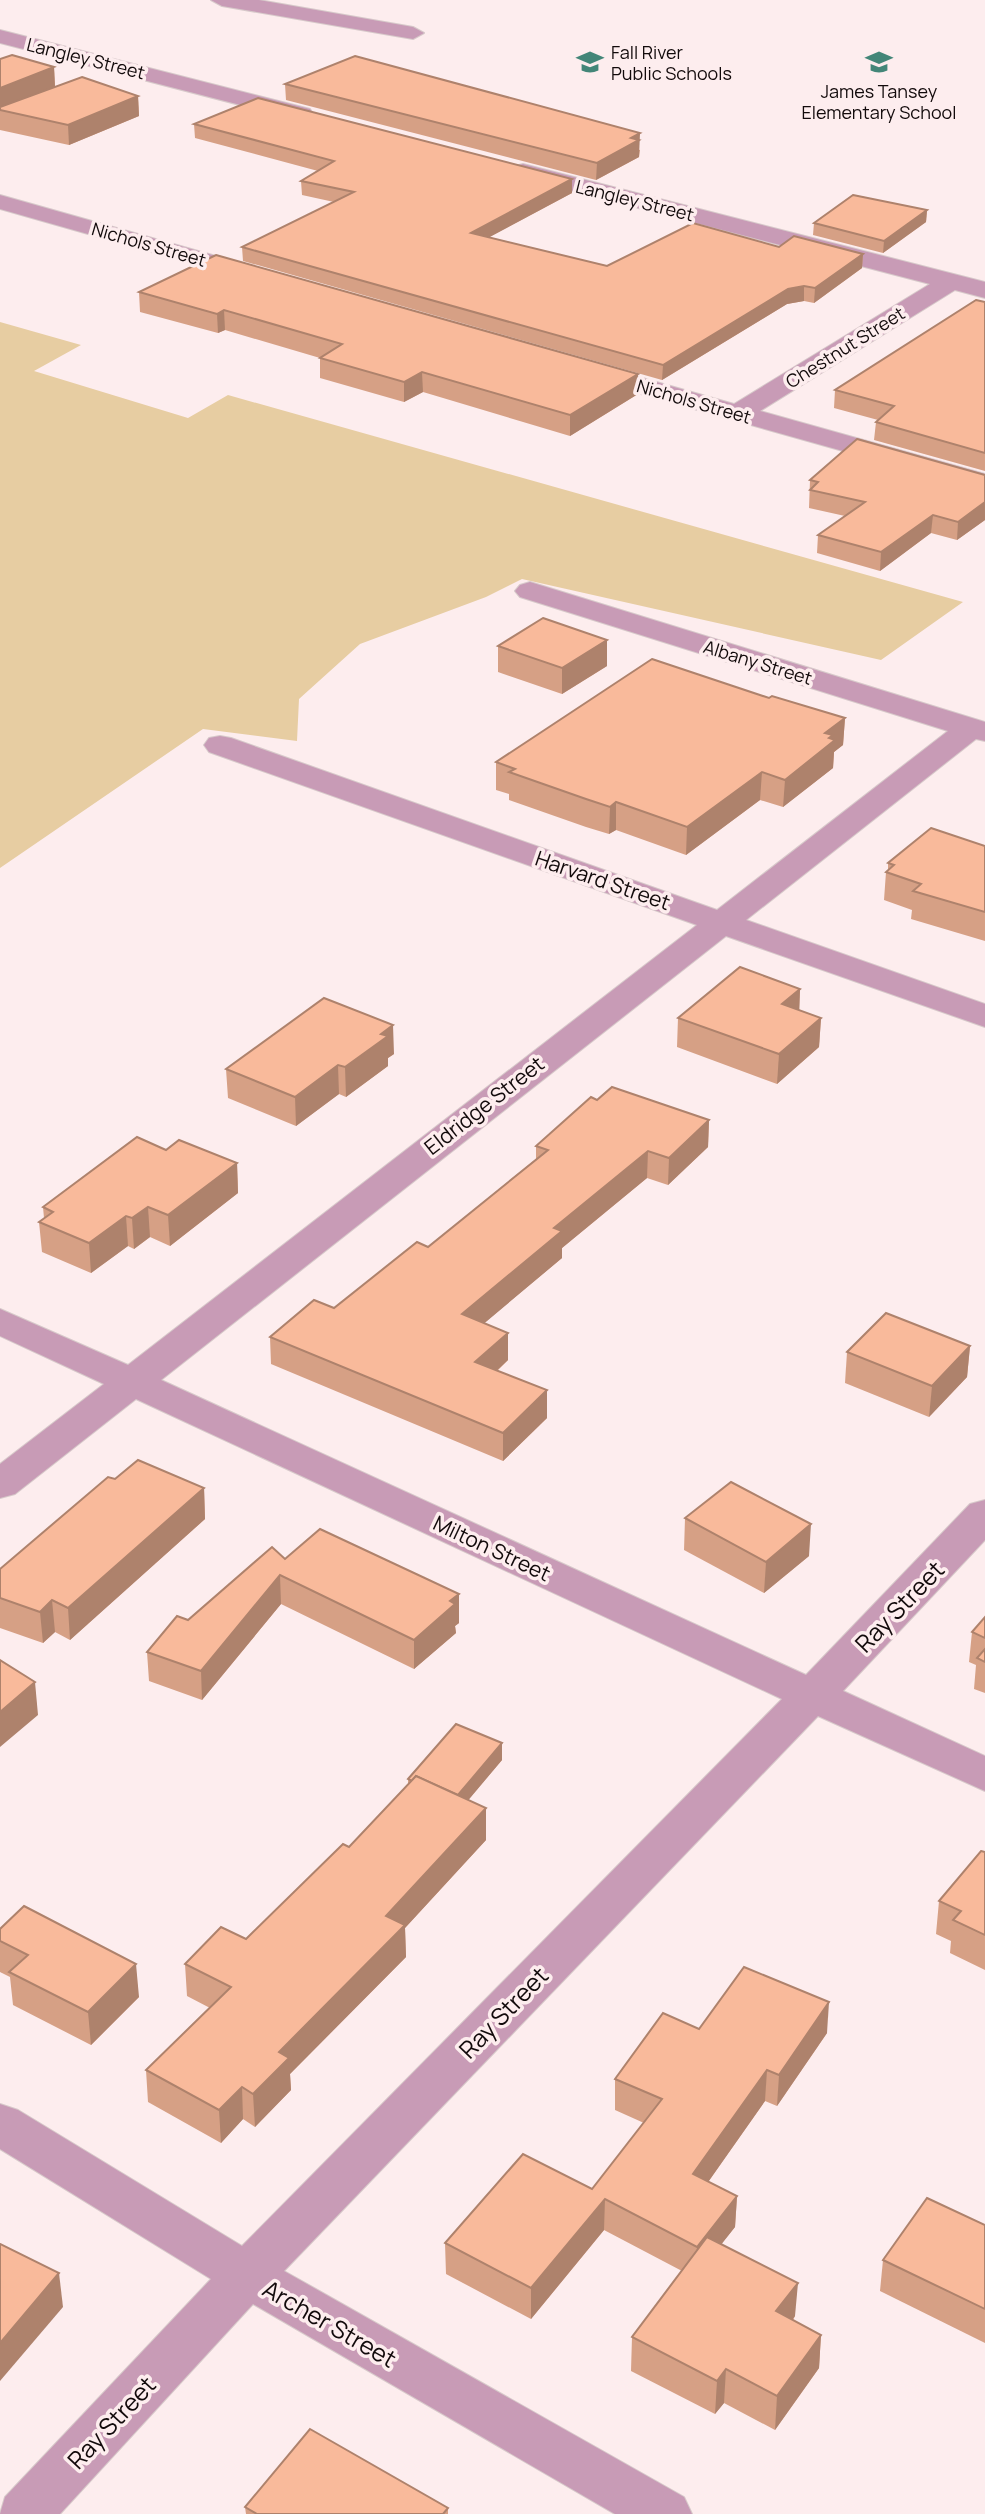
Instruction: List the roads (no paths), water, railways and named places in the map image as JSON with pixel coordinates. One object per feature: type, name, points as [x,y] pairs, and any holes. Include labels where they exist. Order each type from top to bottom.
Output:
[{"type":"street","points":[[222,0],[414,33]]},
{"type":"street","name":"Langley Street","points":[[0,36],[325,120]]},
{"type":"street","points":[[91,84],[130,69]]},
{"type":"street","name":"Langley Street","points":[[498,164],[985,290]]},
{"type":"street","name":"Nichols Street","points":[[0,202],[276,281]]},
{"type":"street","name":"Chestnut Street","points":[[738,414],[952,281]]},
{"type":"street","name":"Nichols Street","points":[[566,364],[985,483]]},
{"type":"street","name":"Albany Street","points":[[530,591],[978,730]]},
{"type":"street","name":"Eldridge Street","points":[[0,1485],[720,922],[978,730]]},
{"type":"street","name":"Harvard Street","points":[[220,745],[985,1016]]},
{"type":"street","name":"Milton Street","points":[[0,1321],[985,1774]]},
{"type":"street","name":"Ray Street","points":[[25,2514],[247,2275],[812,1696],[985,1514]]},
{"type":"street","name":"Archer Street","points":[[0,2124],[247,2275],[664,2514]]},
{"type":"place","name":"Fall River Public Schools","points":[[590,62]]},
{"type":"place","name":"James Tansey Elementary School","points":[[879,62]]}]
